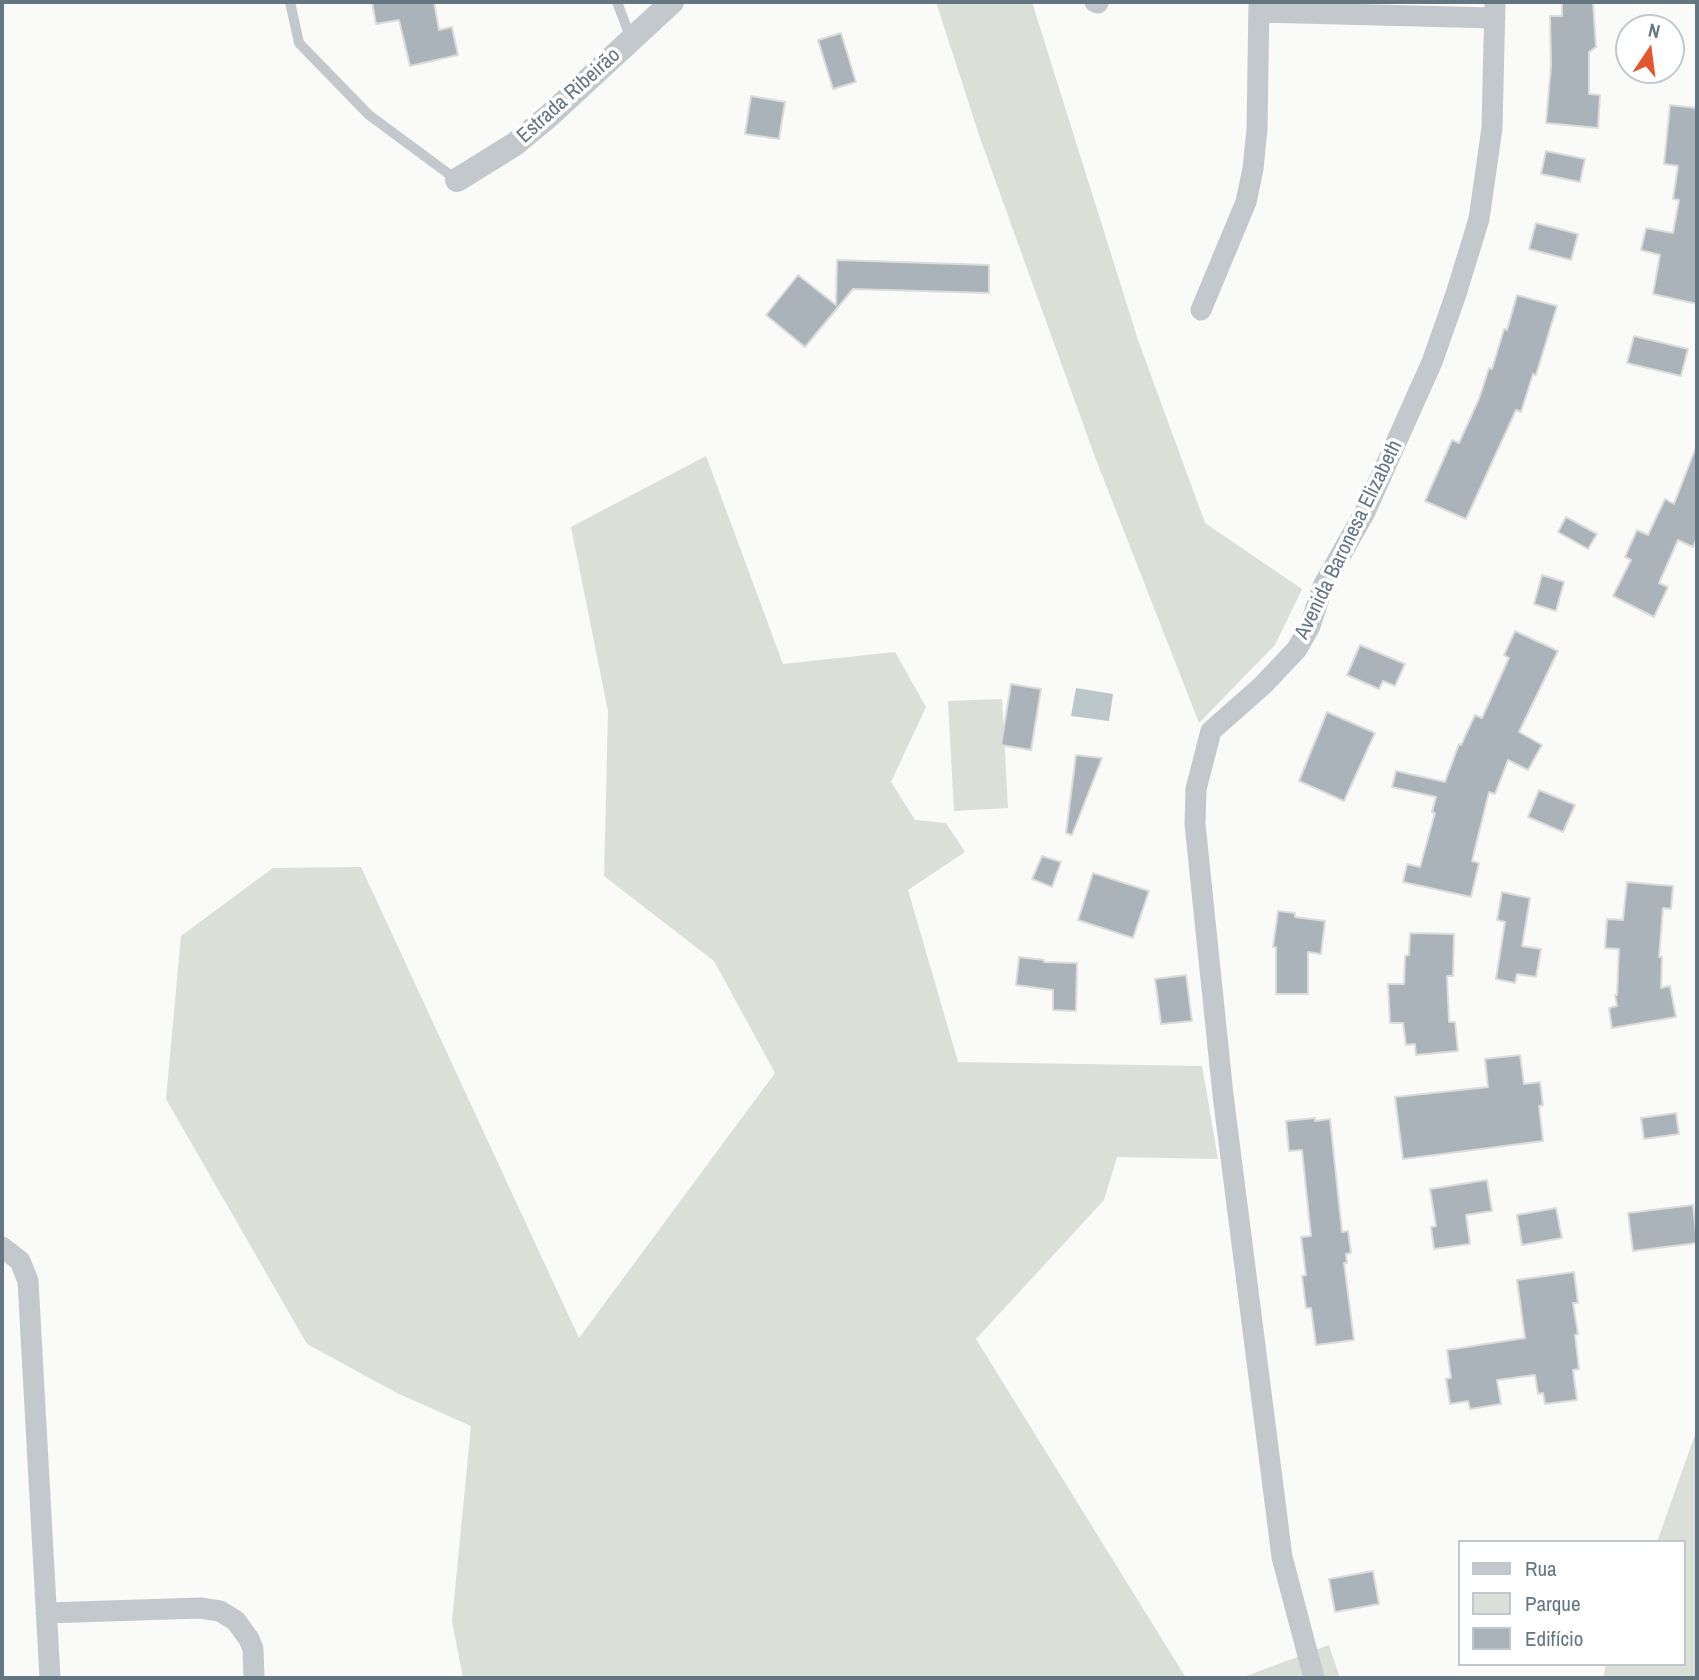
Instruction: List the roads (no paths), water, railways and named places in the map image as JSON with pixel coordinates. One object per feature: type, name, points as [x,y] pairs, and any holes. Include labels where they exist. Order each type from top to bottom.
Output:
[{"type":"street","name":"Estrada Ribeirão","points":[[457,180],[514,144],[672,2]]},
{"type":"street","points":[[1201,310],[1246,202],[1253,169],[1257,129],[1259,7],[1495,10]]},
{"type":"street","name":"Avenida Baronesa Elizabeth","points":[[1314,1678],[1282,1557],[1223,1095],[1195,824],[1196,789],[1211,731],[1263,685],[1297,649],[1310,626],[1323,586],[1365,512],[1432,362],[1479,219],[1492,128],[1495,10]]},
{"type":"street","points":[[2,1247],[20,1261],[28,1281],[50,1678]]},
{"type":"street","points":[[46,1613],[200,1608],[220,1611],[236,1621],[249,1639],[253,1649],[254,1678]]},
{"type":"lane","points":[[290,2],[299,43],[369,115],[457,180]]},
{"type":"lane","points":[[617,2],[631,40]]}]
